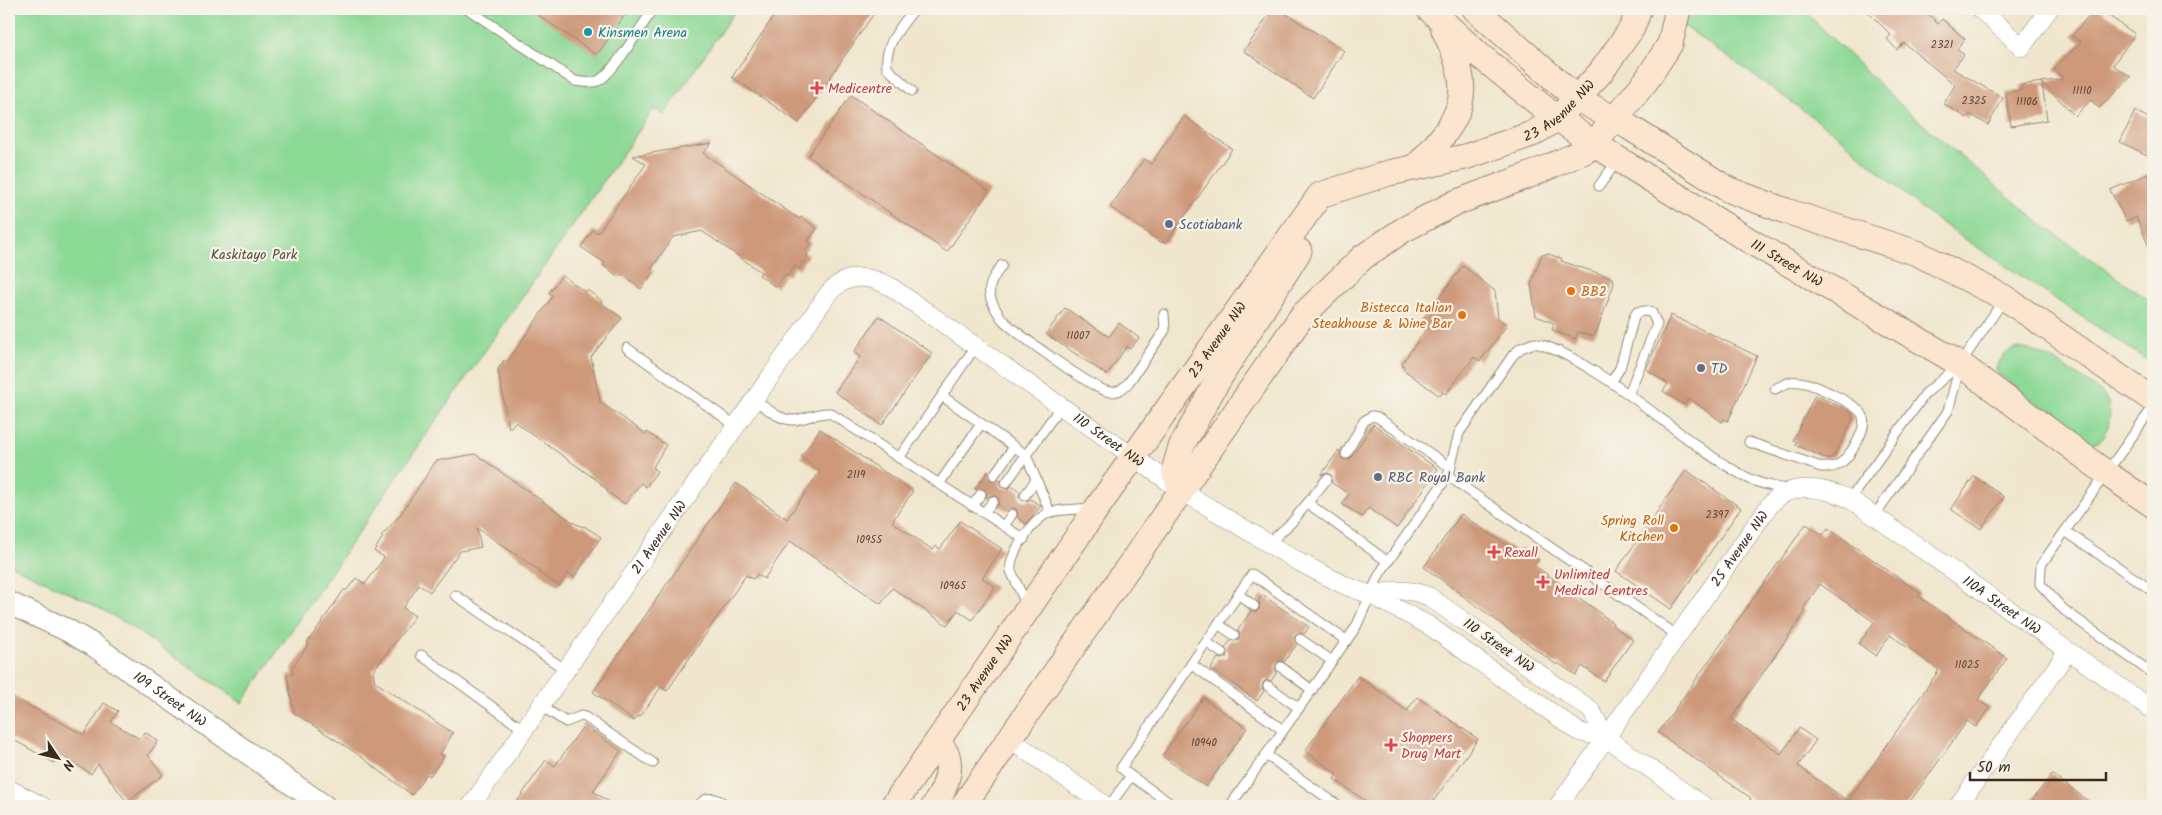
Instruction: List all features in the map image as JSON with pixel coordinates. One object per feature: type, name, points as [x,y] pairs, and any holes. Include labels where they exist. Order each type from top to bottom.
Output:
[{"type":"main road","points":[[1475,9],[1576,98],[1614,120],[1629,126],[1729,190],[1786,211],[1917,253],[2005,298],[2153,400]]},
{"type":"main road","name":"23 Avenue NW","points":[[899,801],[1097,508],[1320,195],[1389,173],[1465,157],[1532,134],[1558,118],[1606,65],[1632,28],[1639,9]]},
{"type":"main road","points":[[963,806],[1302,316],[1363,257],[1403,230],[1455,203],[1530,175],[1585,151],[1594,144],[1646,82],[1670,44],[1678,9]]},
{"type":"main road","points":[[1416,167],[1446,134],[1460,108],[1462,74],[1456,54],[1434,14]]},
{"type":"main road","name":"111 Street NW","points":[[1434,14],[1478,54],[1558,118],[1594,144],[1750,241],[1960,364],[2106,473],[2153,505]]},
{"type":"main road","points":[[1182,490],[1174,471],[1178,454],[1215,385],[1315,226],[1310,208]]},
{"type":"main road","points":[[934,806],[943,792],[950,766],[943,747],[937,743]]},
{"type":"street","points":[[1980,9],[2022,47],[2049,9]]},
{"type":"street","name":"110 Street NW","points":[[852,278],[864,277],[883,282],[1182,490],[1268,544],[1338,582],[1371,596],[1428,625],[1579,732],[1606,738],[1704,806]]},
{"type":"street","name":"21 Avenue NW","points":[[471,806],[828,294],[835,285],[852,278]]},
{"type":"street","points":[[1789,490],[1820,489],[1834,492],[1850,499]]},
{"type":"street","name":"25 Avenue NW","points":[[1558,806],[1769,506],[1777,496],[1789,490]]},
{"type":"street","name":"110A Street NW","points":[[1850,499],[2153,710]]},
{"type":"street","name":"110 Street NW","points":[[1371,596],[1395,589],[1434,600],[1591,710],[1606,738]]},
{"type":"street","name":"109 Street NW","points":[[9,603],[67,630],[93,645],[324,806]]},
{"type":"street","points":[[1958,806],[2068,651]]},
{"type":"street","points":[[1010,739],[1107,806]]},
{"type":"street","points":[[9,789],[42,806]]},
{"type":"lane","points":[[468,9],[575,81],[592,82],[600,80],[611,70],[653,9]]},
{"type":"lane","points":[[912,91],[887,68],[886,56],[895,36],[914,9]]},
{"type":"lane","points":[[1599,186],[1618,159]]},
{"type":"lane","points":[[1002,265],[989,288],[991,299],[1003,320],[1076,373],[1106,391],[1116,392],[1129,382],[1165,330],[1164,314]]},
{"type":"lane","points":[[1850,499],[1925,394],[1960,364],[2005,298]]},
{"type":"lane","points":[[1612,381],[1620,368],[1634,317],[1638,312],[1646,310],[1652,313],[1657,324],[1629,393]]},
{"type":"lane","points":[[1230,806],[1356,627],[1380,573],[1450,472],[1459,433],[1513,355],[1521,348],[1529,344],[1542,345],[1572,358],[1612,381],[1744,477],[1789,490]]},
{"type":"lane","points":[[899,458],[976,346]]},
{"type":"lane","points":[[627,348],[736,426]]},
{"type":"lane","points":[[1874,516],[1948,411],[1960,364]]},
{"type":"lane","points":[[1749,442],[1821,467],[1830,468],[1843,461],[1862,433],[1864,419],[1857,408],[1813,386],[1799,382],[1791,382],[1775,389]]},
{"type":"lane","points":[[942,396],[1026,455],[1050,512]]},
{"type":"lane","points":[[755,400],[789,421],[822,412],[830,414],[1024,539]]},
{"type":"lane","points":[[1006,483],[1061,406]]},
{"type":"lane","points":[[2153,407],[2041,565],[2040,584],[2064,610],[2153,674]]},
{"type":"lane","points":[[1346,454],[1364,421],[1372,416],[1377,417],[1450,472],[1678,636]]},
{"type":"lane","points":[[939,484],[981,424]]},
{"type":"lane","points":[[994,475],[1014,447]]},
{"type":"lane","points":[[1268,544],[1309,504],[1327,479]]},
{"type":"lane","points":[[1025,495],[1036,480]]},
{"type":"lane","points":[[972,506],[981,494]]},
{"type":"lane","points":[[984,514],[993,502]]},
{"type":"lane","points":[[1309,504],[1388,562]]},
{"type":"lane","points":[[1028,608],[1010,565],[1012,556],[1041,518],[1050,512],[1097,508]]},
{"type":"lane","points":[[1004,526],[1012,514]]},
{"type":"lane","points":[[2065,531],[2153,591]]},
{"type":"lane","points":[[1174,806],[1120,768],[1252,574],[1347,640]]},
{"type":"lane","points":[[1238,594],[1254,606]]},
{"type":"lane","points":[[455,595],[566,670]]},
{"type":"lane","points":[[1218,624],[1234,635]]},
{"type":"lane","points":[[1300,639],[1332,662]]},
{"type":"lane","points":[[1206,642],[1222,653]]},
{"type":"lane","points":[[420,655],[524,730]]},
{"type":"lane","points":[[1191,664],[1283,730]]},
{"type":"lane","points":[[1281,667],[1312,690]]},
{"type":"lane","points":[[1268,686],[1299,708]]},
{"type":"lane","points":[[541,706],[566,722],[581,716],[585,717],[653,763]]},
{"type":"lane","points":[[1266,754],[1339,806]]},
{"type":"lane","points":[[1107,806],[1131,776]]},
{"type":"lane","points":[[698,806],[706,799],[713,798],[717,798],[728,806]]},
{"type":"green space","name":"Kaskitayo Park","points":[[9,9],[736,9],[664,115],[654,109],[378,504],[242,703],[122,621],[88,602],[9,564]]},
{"type":"green space","points":[[1660,9],[1802,9],[1905,109],[2041,224],[2153,303],[2153,364],[1929,215],[1835,133]]},
{"type":"green space","points":[[2020,348],[2031,350],[2052,359],[2101,392],[2109,404],[2110,418],[2104,437],[2100,441],[2095,443],[2089,442],[1998,374],[1996,369],[2002,358],[2011,350]]},
{"type":"building","name":"Kinsmen Arena","points":[[529,9],[629,9],[597,55]]},
{"type":"building","points":[[779,9],[877,9],[799,123],[732,77]]},
{"type":"building","points":[[1273,9],[1279,9],[1344,51],[1313,98],[1244,51]]},
{"type":"building","points":[[1865,9],[1924,9],[1938,24],[1942,19],[1965,39],[1957,49],[1964,55],[1953,69],[2003,98],[1988,125],[1970,114],[1967,118],[1944,104],[1955,85],[1904,43],[1897,50],[1887,39],[1891,35]]},
{"type":"building","points":[[2094,9],[2099,9],[2135,34],[2113,65],[2131,77],[2099,108],[2091,100],[2075,116],[2042,82],[2064,79],[2054,69],[2081,42],[2072,36]]},
{"type":"building","points":[[2042,82],[2047,120],[2011,126],[2006,93],[2021,90],[2021,85]]},
{"type":"building","points":[[851,95],[989,191],[947,252],[808,156]]},
{"type":"building","points":[[2135,111],[2153,120],[2153,142],[2147,155],[2120,142]]},
{"type":"building","points":[[1184,116],[1232,149],[1166,243],[1163,241],[1162,243],[1110,207],[1144,159],[1151,164]]},
{"type":"building","points":[[712,143],[703,153],[799,219],[801,217],[817,228],[808,241],[811,243],[804,252],[808,255],[799,269],[795,266],[788,276],[785,274],[776,287],[759,275],[761,272],[702,231],[673,237],[651,269],[654,271],[641,289],[621,274],[619,277],[603,265],[605,263],[581,247],[593,230],[598,233],[646,164],[633,156]]},
{"type":"building","points":[[2148,174],[2153,186],[2153,256],[2136,217],[2126,221],[2110,190]]},
{"type":"building","name":"BB2","points":[[1546,253],[1562,259],[1561,261],[1613,278],[1614,284],[1596,333],[1593,336],[1578,332],[1575,339],[1552,330],[1554,323],[1536,316],[1531,284],[1542,254],[1545,255]]},
{"type":"building","name":"Bistecca Italian Steakhouse & Wine Bar","points":[[1463,266],[1495,291],[1498,318],[1507,325],[1480,361],[1474,357],[1446,394],[1443,392],[1440,396],[1404,370],[1402,363],[1425,331],[1419,324]]},
{"type":"building","points":[[562,275],[585,292],[587,290],[622,318],[591,357],[600,402],[646,434],[647,432],[666,445],[653,467],[657,471],[646,487],[641,483],[625,504],[607,492],[608,490],[601,483],[515,422],[509,429],[498,369],[504,360],[507,362],[553,296],[549,293]]},
{"type":"building","points":[[1065,308],[1109,337],[1119,323],[1139,338],[1130,349],[1127,346],[1107,375],[1046,334]]},
{"type":"building","name":"TD","points":[[1671,315],[1757,356],[1728,421],[1724,419],[1722,422],[1689,398],[1684,405],[1663,391],[1668,384],[1646,369]]},
{"type":"building","points":[[879,316],[932,353],[882,425],[835,392],[860,357],[854,352]]},
{"type":"building","points":[[1815,395],[1848,410],[1851,412],[1853,419],[1834,456],[1827,459],[1795,445],[1797,442],[1793,440]]},
{"type":"building","name":"RBC Royal Bank","points":[[1373,424],[1438,469],[1397,528],[1368,508],[1362,517],[1342,504],[1349,494],[1332,483],[1331,475],[1328,473],[1321,475],[1339,450],[1343,459],[1350,459]]},
{"type":"building","points":[[820,429],[913,491],[892,522],[933,550],[936,546],[940,549],[960,521],[1002,549],[982,578],[995,587],[972,620],[958,610],[947,625],[892,588],[881,604],[790,541],[764,579],[757,574],[753,579],[746,575],[667,691],[661,687],[640,717],[638,716],[634,721],[593,692],[736,483],[787,519],[820,471],[801,457]]},
{"type":"building","points":[[475,454],[574,523],[584,526],[601,537],[574,577],[568,573],[559,586],[477,528],[481,547],[460,551],[430,592],[419,585],[403,608],[415,616],[373,671],[375,682],[453,733],[440,754],[444,756],[430,776],[426,774],[412,795],[356,753],[294,713],[287,675],[293,674],[292,668],[309,644],[307,643],[344,590],[347,590],[356,578],[365,584],[382,561],[384,557],[374,551],[383,537],[381,536],[400,515],[436,461]]},
{"type":"building","points":[[1686,470],[1741,508],[1671,609],[1616,571]]},
{"type":"building","points":[[988,471],[990,480],[1001,480],[1000,485],[1003,488],[1008,489],[1011,486],[1020,492],[1019,497],[1022,500],[1027,501],[1030,499],[1041,506],[1026,524],[1017,517],[1016,509],[1012,508],[1007,511],[998,505],[999,499],[996,496],[991,495],[987,498],[984,489],[975,489]]},
{"type":"building","points":[[1974,476],[2004,497],[1981,529],[1952,510]]},
{"type":"building","points":[[1461,514],[1518,553],[1522,548],[1539,560],[1534,565],[1596,610],[1613,623],[1612,625],[1633,640],[1604,681],[1582,666],[1576,675],[1558,663],[1557,665],[1424,567]]},
{"type":"building","points":[[1806,524],[1823,535],[1828,528],[1920,593],[1918,596],[2007,658],[1978,700],[1990,708],[1976,727],[1967,721],[1907,806],[1758,806],[1750,800],[1751,798],[1658,733]],"holes":[[[1820,584],[1874,622],[1859,644],[1876,656],[1890,635],[1939,670],[1848,801],[1798,766],[1816,740],[1799,728],[1781,754],[1731,719],[1806,611],[1803,609]]]},
{"type":"building","points":[[1262,595],[1309,627],[1304,634],[1295,635],[1294,639],[1297,644],[1284,662],[1279,661],[1276,664],[1275,669],[1277,672],[1271,681],[1266,680],[1263,683],[1262,688],[1264,691],[1257,701],[1211,669],[1218,658],[1227,657],[1228,653],[1225,648],[1231,640],[1239,639],[1238,630],[1251,611],[1256,612],[1259,609],[1260,604],[1258,601]]},
{"type":"building","name":"Shoppers Drug Mart","points":[[1358,676],[1407,711],[1417,697],[1478,739],[1430,806],[1373,806],[1334,779],[1337,774],[1305,751]]},
{"type":"building","points":[[9,695],[84,735],[104,703],[118,711],[111,722],[140,739],[145,732],[158,741],[148,755],[163,775],[127,802],[98,764],[91,774],[61,755],[57,762],[54,761],[54,763],[9,737]]},
{"type":"building","points":[[1203,698],[1247,728],[1206,787],[1162,756]]},
{"type":"building","points":[[584,725],[621,751],[593,791],[615,806],[514,806],[546,760],[555,766]]},
{"type":"building","points":[[2052,774],[2095,806],[2041,806],[2032,800]]},
{"type":"place","name":"Kinsmen Arena","points":[[588,32]]},
{"type":"place","name":"Medicentre","points":[[817,88]]},
{"type":"place","name":"Scotiabank","points":[[1169,224]]},
{"type":"place","name":"BB2","points":[[1571,291]]},
{"type":"place","name":"Bistecca Italian Steakhouse & Wine Bar","points":[[1462,315]]},
{"type":"place","name":"TD","points":[[1701,368]]},
{"type":"place","name":"RBC Royal Bank","points":[[1378,477]]},
{"type":"place","name":"Spring Roll Kitchen","points":[[1674,528]]},
{"type":"place","name":"Rexall","points":[[1494,552]]},
{"type":"place","name":"Unlimited Medical Centres","points":[[1543,582]]},
{"type":"place","name":"Shoppers Drug Mart","points":[[1391,745]]}]
